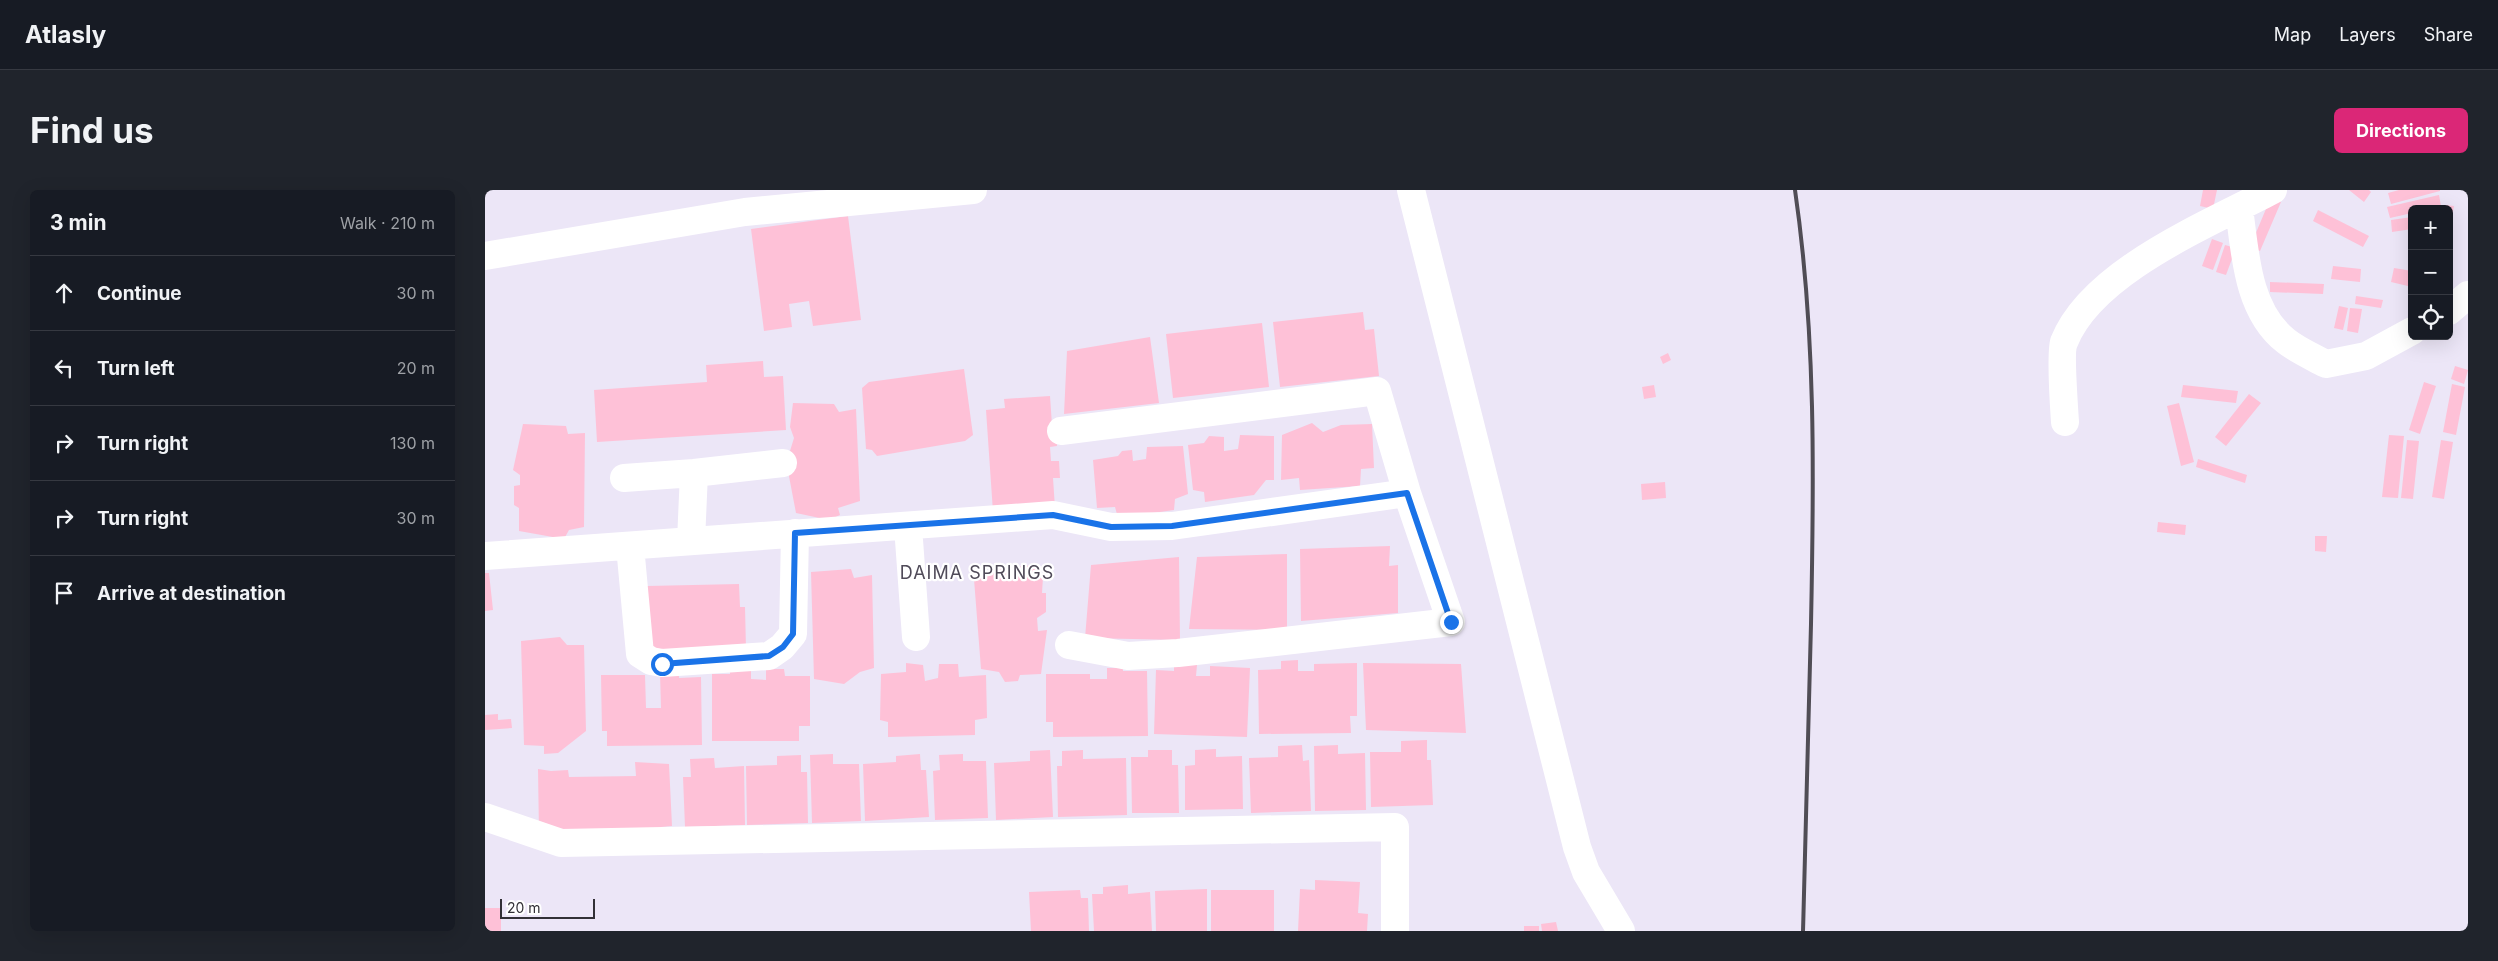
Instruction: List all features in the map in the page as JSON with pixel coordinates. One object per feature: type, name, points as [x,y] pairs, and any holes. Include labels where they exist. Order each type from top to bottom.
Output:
[{"type":"street","points":[[485,256],[745,212],[973,190]]},
{"type":"street","points":[[1411,190],[1577,847],[1586,872],[1621,931]]},
{"type":"street","points":[[2065,422],[2063,343],[2081,310],[2143,258],[2273,190]]},
{"type":"street","points":[[2239,208],[2248,270],[2261,312],[2285,340],[2326,364],[2366,356],[2408,333]]},
{"type":"street","points":[[2453,308],[2468,295]]},
{"type":"street","points":[[1061,431],[1377,391],[1407,493],[1451,622],[1129,656],[1069,645]]},
{"type":"street","points":[[624,478],[694,473],[783,463]]},
{"type":"street","points":[[691,541],[694,473]]},
{"type":"street","points":[[485,556],[1053,515],[1111,527],[1172,526],[1407,493]]},
{"type":"street","points":[[908,526],[916,637]]},
{"type":"street","points":[[630,546],[640,654],[651,661],[662,664],[759,657],[769,656],[783,647],[793,634],[795,533]]},
{"type":"street","points":[[485,817],[561,843],[1395,827],[1395,931]]},
{"type":"building","points":[[2203,190],[2217,190],[2213,209],[2200,206]]},
{"type":"building","points":[[2349,190],[2369,190],[2371,192],[2364,202]]},
{"type":"building","points":[[2399,190],[2440,191],[2391,204],[2388,193]]},
{"type":"building","points":[[2439,195],[2441,205],[2408,205],[2408,214],[2390,218],[2387,207]]},
{"type":"building","points":[[2271,197],[2281,202],[2260,251],[2250,247]]},
{"type":"building","points":[[2318,210],[2369,236],[2363,247],[2313,221]]},
{"type":"building","points":[[848,216],[861,320],[813,326],[809,301],[789,304],[792,327],[764,331],[751,229]]},
{"type":"building","points":[[2408,218],[2408,230],[2392,232],[2391,220]]},
{"type":"building","points":[[2212,239],[2223,243],[2213,270],[2202,266]]},
{"type":"building","points":[[2225,245],[2236,248],[2226,275],[2216,272]]},
{"type":"building","points":[[2333,266],[2361,269],[2360,282],[2331,279]]},
{"type":"building","points":[[2394,268],[2408,270],[2408,286],[2391,282]]},
{"type":"building","points":[[2270,282],[2324,284],[2323,294],[2270,292]]},
{"type":"building","points":[[2356,296],[2383,300],[2381,308],[2355,304]]},
{"type":"building","points":[[2339,306],[2348,308],[2343,330],[2334,328]]},
{"type":"building","points":[[2350,308],[2362,309],[2358,333],[2347,331]]},
{"type":"building","points":[[1363,312],[1365,330],[1374,329],[1379,376],[1280,387],[1273,322]]},
{"type":"building","points":[[1262,323],[1269,387],[1173,398],[1166,334]]},
{"type":"building","points":[[1150,337],[1159,403],[1064,414],[1067,351]]},
{"type":"building","points":[[1668,353],[1671,360],[1663,364],[1660,357]]},
{"type":"building","points":[[763,361],[764,377],[783,376],[786,430],[597,442],[594,390],[707,382],[706,365]]},
{"type":"building","points":[[2455,366],[2468,370],[2464,384],[2451,379]]},
{"type":"building","points":[[964,369],[973,435],[965,441],[877,456],[872,450],[866,449],[862,388],[869,382]]},
{"type":"building","points":[[2424,382],[2436,386],[2420,434],[2409,430]]},
{"type":"building","points":[[2452,384],[2465,387],[2456,435],[2443,432]]},
{"type":"building","points":[[1654,385],[1656,397],[1644,399],[1642,387]]},
{"type":"building","points":[[2183,385],[2238,391],[2236,403],[2181,397]]},
{"type":"building","points":[[2249,394],[2261,403],[2226,446],[2215,437]]},
{"type":"building","points":[[1050,396],[1052,425],[1056,424],[1057,446],[1050,447],[1051,461],[1059,461],[1060,478],[1053,478],[1055,508],[993,512],[986,410],[1005,408],[1004,399]]},
{"type":"building","points":[[793,403],[834,404],[839,412],[856,409],[860,501],[838,508],[840,515],[829,520],[796,513],[788,471],[793,454],[790,451],[794,438],[790,427]]},
{"type":"building","points":[[2179,403],[2194,462],[2181,466],[2167,406]]},
{"type":"building","points":[[1312,423],[1323,432],[1341,425],[1372,424],[1374,468],[1361,469],[1360,486],[1300,490],[1299,478],[1281,480],[1282,435]]},
{"type":"building","points":[[523,424],[566,426],[568,434],[585,433],[584,527],[569,530],[564,539],[519,531],[519,508],[514,505],[514,486],[520,485],[520,475],[513,470]]},
{"type":"building","points":[[1240,435],[1274,436],[1274,480],[1266,480],[1254,495],[1205,502],[1204,492],[1193,490],[1188,445],[1204,443],[1209,436],[1224,437],[1224,451],[1238,449]]},
{"type":"building","points":[[2389,435],[2404,436],[2398,498],[2382,497]]},
{"type":"building","points":[[2407,440],[2419,441],[2413,499],[2401,498]]},
{"type":"building","points":[[2441,440],[2453,442],[2444,499],[2432,497]]},
{"type":"building","points":[[1183,446],[1188,494],[1175,499],[1174,510],[1118,518],[1115,507],[1097,508],[1093,460],[1118,456],[1122,451],[1132,450],[1133,461],[1146,459],[1147,447]]},
{"type":"building","points":[[2198,459],[2247,475],[2245,483],[2196,467]]},
{"type":"building","points":[[1665,482],[1666,498],[1642,500],[1641,484]]},
{"type":"building","points":[[2158,522],[2186,525],[2185,535],[2157,532]]},
{"type":"building","points":[[2315,536],[2327,536],[2326,552],[2315,551]]},
{"type":"building","points":[[1390,546],[1389,566],[1398,565],[1398,613],[1301,621],[1300,549]]},
{"type":"building","points":[[1287,554],[1287,630],[1189,629],[1197,557]]},
{"type":"building","points":[[1179,557],[1180,640],[1085,638],[1091,565]]},
{"type":"building","points":[[1035,565],[1043,577],[1042,593],[1046,593],[1046,612],[1037,618],[1038,631],[1047,630],[1041,674],[1020,675],[1018,681],[1005,682],[999,672],[981,669],[974,579],[982,578],[994,569]]},
{"type":"building","points":[[851,569],[854,578],[872,575],[874,668],[860,672],[844,684],[814,679],[811,572]]},
{"type":"building","points":[[485,573],[489,573],[493,610],[485,611]]},
{"type":"building","points":[[739,584],[740,607],[745,607],[746,649],[642,651],[647,586]]},
{"type":"building","points":[[560,637],[567,645],[584,645],[586,731],[558,753],[544,754],[544,746],[524,745],[521,641]]},
{"type":"building","points":[[1298,660],[1298,671],[1314,671],[1314,664],[1357,663],[1357,716],[1350,716],[1351,733],[1259,734],[1258,670],[1281,669],[1281,661]]},
{"type":"building","points":[[906,663],[923,665],[925,681],[938,678],[939,664],[958,664],[959,677],[986,675],[987,718],[975,720],[975,735],[888,737],[888,722],[880,720],[881,674],[906,672]]},
{"type":"building","points":[[1363,663],[1461,664],[1466,733],[1366,730]]},
{"type":"building","points":[[1174,664],[1197,665],[1196,676],[1210,676],[1210,666],[1250,668],[1247,737],[1154,734],[1156,670],[1174,671]]},
{"type":"building","points":[[1107,668],[1123,668],[1123,671],[1147,671],[1148,736],[1053,737],[1053,722],[1046,722],[1046,674],[1090,674],[1090,679],[1107,679]]},
{"type":"building","points":[[766,669],[784,669],[785,676],[810,676],[810,726],[799,726],[799,741],[712,741],[712,674],[730,674],[730,671],[751,670],[751,679],[766,680]]},
{"type":"building","points":[[660,673],[679,673],[679,678],[701,677],[702,745],[607,746],[607,731],[602,731],[601,675],[645,675],[646,708],[661,708]]},
{"type":"building","points":[[498,714],[498,720],[511,719],[512,728],[485,730],[485,715]]},
{"type":"building","points":[[1427,740],[1427,760],[1431,760],[1433,805],[1371,807],[1370,752],[1401,752],[1401,741]]},
{"type":"building","points":[[1302,745],[1303,761],[1309,760],[1311,811],[1251,813],[1249,758],[1278,757],[1278,746]]},
{"type":"building","points":[[1338,745],[1338,754],[1365,753],[1366,810],[1315,811],[1314,746]]},
{"type":"building","points":[[1216,749],[1216,757],[1242,756],[1243,809],[1185,810],[1185,766],[1195,765],[1195,750]]},
{"type":"building","points":[[1050,750],[1053,817],[996,820],[994,763],[1030,761],[1030,751]]},
{"type":"building","points":[[1083,750],[1083,759],[1126,758],[1127,815],[1058,817],[1057,766],[1062,766],[1062,751]]},
{"type":"building","points":[[1148,750],[1172,750],[1172,765],[1178,765],[1179,813],[1132,813],[1131,757],[1148,757]]},
{"type":"building","points":[[833,754],[833,764],[859,764],[861,821],[812,823],[810,755]]},
{"type":"building","points":[[920,754],[921,770],[926,770],[929,817],[865,821],[863,764],[896,762],[896,756]]},
{"type":"building","points":[[963,754],[963,761],[986,761],[988,818],[935,820],[933,771],[940,770],[939,755]]},
{"type":"building","points":[[801,755],[801,772],[807,772],[808,823],[747,825],[746,766],[777,765],[777,756]]},
{"type":"building","points":[[714,758],[715,768],[744,766],[745,825],[685,827],[683,777],[691,777],[690,759]]},
{"type":"building","points":[[635,762],[669,764],[672,826],[661,827],[662,834],[539,833],[538,769],[551,771],[568,770],[569,777],[636,776]]},
{"type":"building","points":[[1315,880],[1360,882],[1358,913],[1368,914],[1367,931],[1298,931],[1300,889],[1315,890]]},
{"type":"building","points":[[1128,885],[1128,894],[1150,892],[1152,931],[1094,931],[1092,894],[1103,894],[1103,887]]},
{"type":"building","points":[[1207,889],[1207,931],[1156,931],[1155,891]]},
{"type":"building","points":[[1080,890],[1081,898],[1088,898],[1089,931],[1031,931],[1029,892]]},
{"type":"building","points":[[1211,890],[1274,890],[1274,931],[1211,931]]},
{"type":"building","points":[[485,908],[501,908],[501,931],[485,931]]},
{"type":"building","points":[[1556,922],[1558,931],[1542,931],[1541,924]]},
{"type":"building","points":[[1524,926],[1539,926],[1539,931],[1524,931]]},
{"type":"railway","points":[[1795,190],[1807,298],[1813,461],[1803,931]]},
{"type":"district","name":"DAIMA SPRINGS","points":[[977,573]]},
{"type":"route","points":[[662,664],[769,656],[783,647],[793,634],[795,533],[1053,515],[1111,527],[1172,526],[1407,493],[1451,622]]}]
